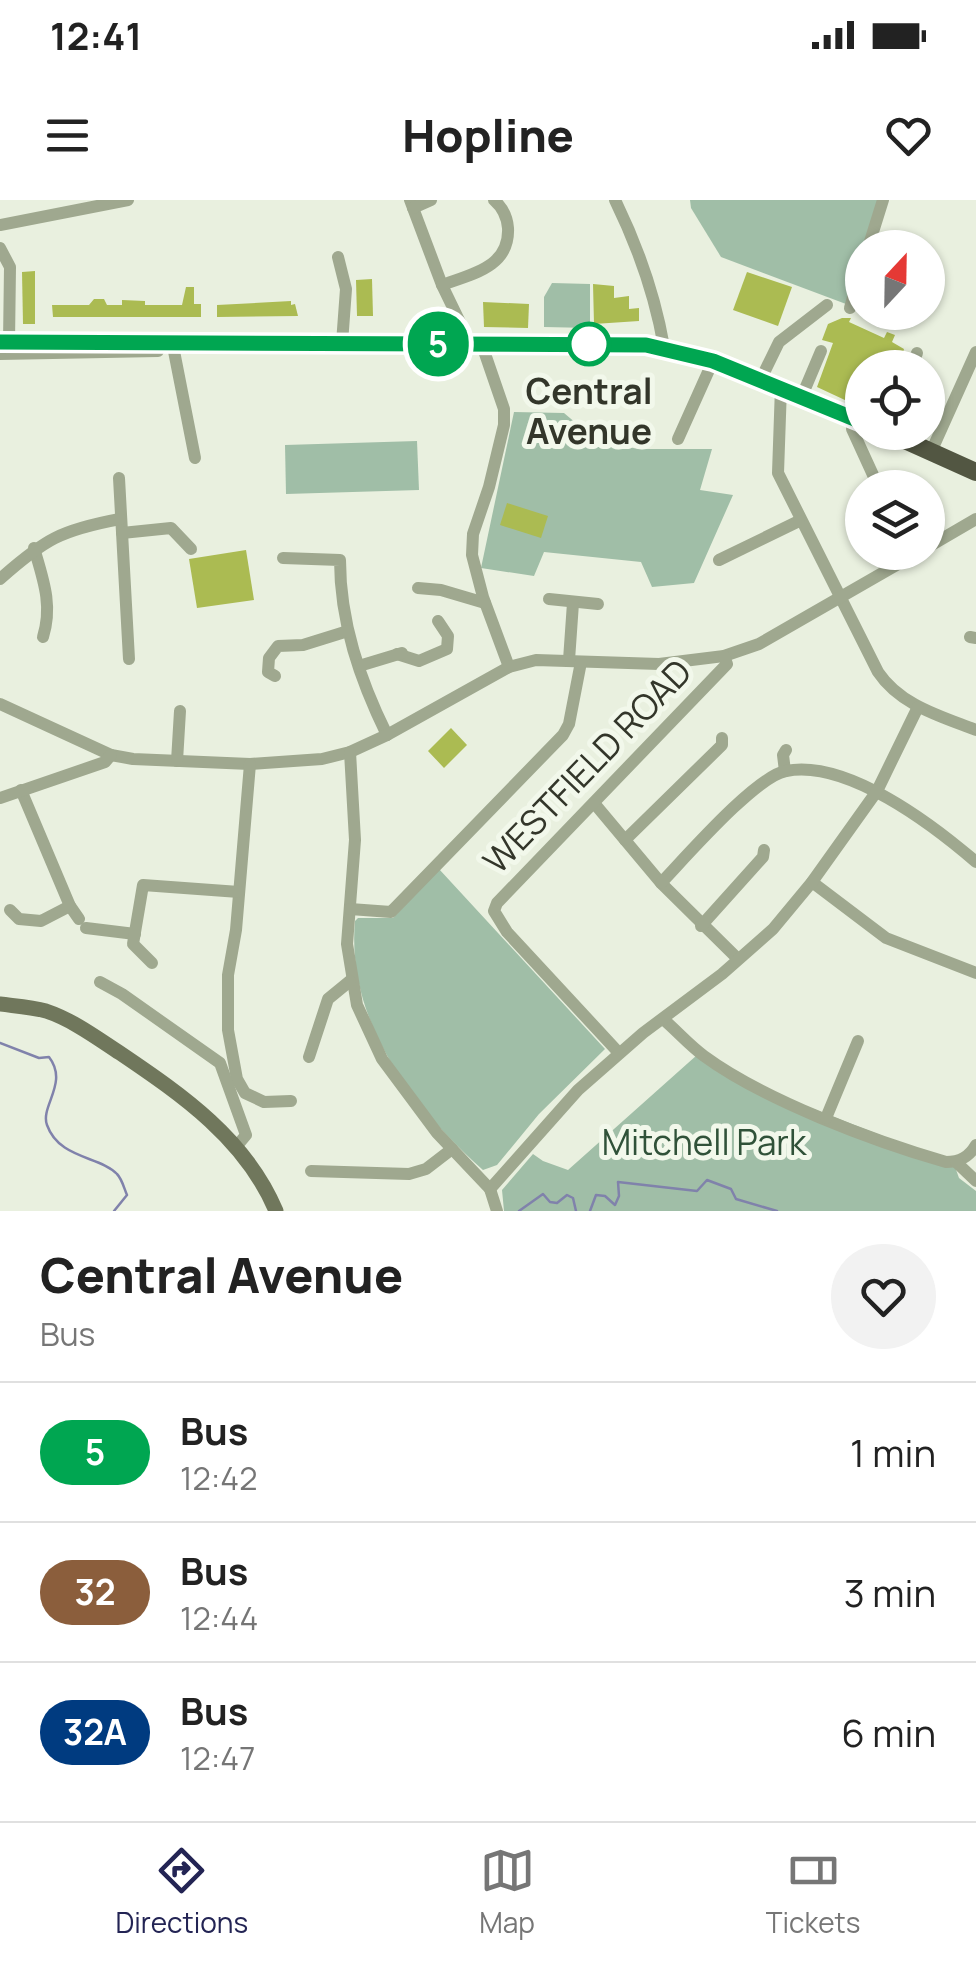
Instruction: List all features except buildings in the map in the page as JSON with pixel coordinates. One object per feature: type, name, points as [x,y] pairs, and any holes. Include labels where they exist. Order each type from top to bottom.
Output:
[{"type":"highway","points":[[3,346],[342,343],[664,347],[713,361],[845,414]]},
{"type":"highway","points":[[927,450],[976,472]]},
{"type":"main road","points":[[0,1004],[46,1011],[81,1028],[189,1102],[236,1147],[276,1211]]},
{"type":"street","points":[[0,226],[128,200]]},
{"type":"street","points":[[431,200],[411,204],[442,285],[476,345],[504,409],[490,487],[473,534],[472,555],[508,667]]},
{"type":"street","points":[[442,285],[486,269],[499,260],[508,231],[501,206],[494,200]]},
{"type":"street","points":[[615,200],[638,246],[664,347]]},
{"type":"street","points":[[873,230],[882,200]]},
{"type":"street","points":[[2,255],[10,267],[3,346]]},
{"type":"street","points":[[338,258],[346,289],[342,343]]},
{"type":"street","points":[[761,379],[779,342],[827,304]]},
{"type":"street","points":[[166,346],[195,458]]},
{"type":"street","points":[[802,396],[821,351]]},
{"type":"street","points":[[931,452],[976,352]]},
{"type":"street","points":[[678,439],[713,361]]},
{"type":"street","points":[[781,388],[778,473],[881,678],[918,707],[976,730]]},
{"type":"street","points":[[120,478],[129,659]]},
{"type":"street","points":[[945,538],[976,519]]},
{"type":"street","points":[[720,560],[799,521]]},
{"type":"street","points":[[0,579],[34,548],[73,528],[171,528],[191,550]]},
{"type":"street","points":[[34,548],[48,600],[42,636]]},
{"type":"street","points":[[282,558],[342,554],[340,598],[348,631],[387,735]]},
{"type":"street","points":[[0,704],[111,755],[250,764],[304,762],[350,752],[387,735],[508,667],[536,660],[660,664],[724,656],[759,644],[888,570]]},
{"type":"street","points":[[418,588],[485,602]]},
{"type":"street","points":[[550,599],[598,604]]},
{"type":"street","points":[[350,909],[391,912],[562,735],[569,724],[575,661],[573,602]]},
{"type":"street","points":[[358,666],[401,653],[405,660],[419,661],[446,648],[448,636],[438,620]]},
{"type":"street","points":[[275,676],[268,672],[269,658],[278,646],[303,645],[348,631]]},
{"type":"street","name":"WESTFIELD ROAD","points":[[620,1053],[507,932],[494,912],[497,904],[727,664],[724,656]]},
{"type":"street","points":[[490,1189],[552,1116],[620,1053],[772,930],[877,791],[918,707]]},
{"type":"street","points":[[177,761],[180,711]]},
{"type":"street","points":[[625,840],[722,745],[722,738]]},
{"type":"street","points":[[784,770],[786,750]]},
{"type":"street","points":[[350,752],[354,840],[347,944],[350,981],[366,1030],[382,1059],[452,1148],[490,1189],[497,1211]]},
{"type":"street","points":[[0,798],[105,762],[111,755]]},
{"type":"street","points":[[250,764],[228,975],[225,1045],[240,1087],[258,1100],[283,1104]]},
{"type":"street","points":[[660,882],[756,788],[784,770],[826,774],[877,791],[940,831],[976,862]]},
{"type":"street","points":[[21,790],[70,906],[83,924],[135,934]]},
{"type":"street","points":[[594,802],[660,882],[738,959]]},
{"type":"street","points":[[702,926],[764,850]]},
{"type":"street","points":[[812,882],[886,938],[976,972]]},
{"type":"street","points":[[152,964],[133,944],[143,885],[239,892]]},
{"type":"street","points":[[10,910],[19,919],[41,921],[70,906]]},
{"type":"street","points":[[309,1057],[328,999],[350,981]]},
{"type":"street","points":[[100,982],[220,1063],[246,1135],[236,1147]]},
{"type":"street","points":[[664,1019],[701,1054],[767,1094],[930,1157],[956,1162],[976,1181]]},
{"type":"street","points":[[826,1118],[858,1041]]},
{"type":"street","points":[[956,1162],[970,1154],[976,1144]]},
{"type":"street","points":[[311,1171],[330,1164],[409,1174],[426,1169],[452,1148]]},
{"type":"green space","points":[[690,200],[879,200],[869,230],[845,230],[845,304],[721,257]]},
{"type":"green space","points":[[552,283],[590,284],[590,328],[544,327],[544,297]]},
{"type":"green space","points":[[514,412],[564,413],[596,440],[638,449],[712,449],[700,490],[733,495],[694,583],[652,587],[641,562],[544,552],[534,576],[481,568]]},
{"type":"green space","points":[[417,441],[419,490],[286,494],[285,445]]},
{"type":"green space","points":[[439,869],[605,1049],[539,1114],[497,1165],[483,1170],[432,1118],[389,1059],[361,993],[355,958],[355,921],[393,918]]},
{"type":"green space","name":"Mitchell Park","points":[[697,1055],[724,1074],[954,1164],[959,1178],[976,1191],[976,1211],[504,1211],[502,1190],[533,1154],[568,1170]]},
{"type":"waterway","points":[[0,1043],[39,1058],[49,1057],[56,1076],[47,1125],[70,1151],[110,1168],[119,1176],[127,1195],[114,1211]]},
{"type":"waterway","points":[[590,1211],[596,1195],[605,1196],[615,1205],[618,1182],[697,1191],[707,1180],[731,1189],[736,1199],[777,1211]]},
{"type":"waterway","points":[[519,1211],[543,1194],[557,1203],[567,1195],[573,1198],[576,1211]]},
{"type":"bus line","name":"5","points":[[0,342],[646,345],[713,361],[845,415]]},
{"type":"place","name":"Central Avenue","points":[[589,344]]}]
